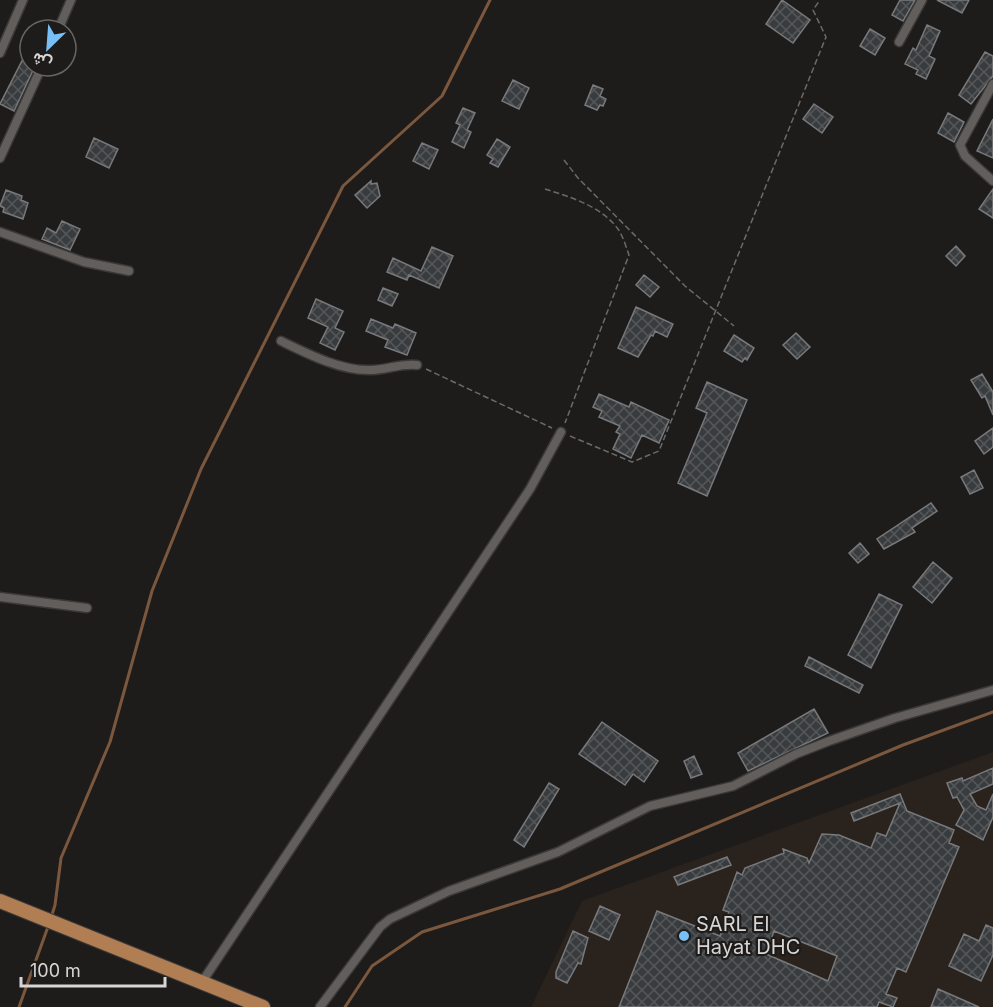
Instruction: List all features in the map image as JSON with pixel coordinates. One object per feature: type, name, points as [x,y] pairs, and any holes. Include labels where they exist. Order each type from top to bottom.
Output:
[{"type":"main road","points":[[0,901],[55,921],[263,1007]]},
{"type":"street","points":[[0,53],[23,0]]},
{"type":"street","points":[[63,18],[71,0]]},
{"type":"street","points":[[899,42],[922,0]]},
{"type":"street","points":[[0,158],[37,78]]},
{"type":"street","points":[[993,84],[960,145],[965,156],[993,182]]},
{"type":"street","points":[[0,232],[84,262],[129,271]]},
{"type":"street","points":[[281,341],[356,370],[373,370],[401,363],[417,364]]},
{"type":"street","points":[[202,982],[530,489],[561,432]]},
{"type":"street","points":[[0,597],[87,608]]},
{"type":"street","points":[[320,1007],[380,927],[390,919],[440,895],[470,881],[558,852],[620,819],[658,803],[733,786],[796,754],[840,737],[993,690]]},
{"type":"path","points":[[417,364],[561,432],[632,462],[659,451],[714,309],[826,37],[813,9],[820,0]]},
{"type":"path","points":[[564,160],[578,178],[685,286],[734,326]]},
{"type":"path","points":[[544,189],[574,197],[603,217],[618,229],[629,255],[561,432]]},
{"type":"shaded area","points":[[993,752],[993,1007],[531,1007],[582,901]]},
{"type":"building","points":[[782,0],[810,20],[793,43],[766,24]]},
{"type":"building","points":[[900,0],[915,0],[903,21],[892,15]]},
{"type":"building","points":[[937,0],[969,0],[962,13]]},
{"type":"building","points":[[927,25],[940,31],[929,56],[935,59],[926,79],[916,74],[918,70],[905,64],[913,48],[916,50]]},
{"type":"building","points":[[870,29],[885,38],[875,55],[860,46]]},
{"type":"building","points":[[985,52],[993,56],[993,76],[971,104],[959,95]]},
{"type":"building","points":[[18,69],[18,78],[29,78],[14,111],[0,104]]},
{"type":"building","points":[[513,80],[529,88],[519,109],[502,101]]},
{"type":"building","points":[[593,85],[603,89],[600,96],[606,99],[603,106],[600,105],[597,110],[585,105]]},
{"type":"building","points":[[814,104],[833,117],[822,133],[803,119]]},
{"type":"building","points":[[463,108],[475,113],[467,130],[471,132],[464,148],[452,142],[460,125],[456,123]]},
{"type":"building","points":[[948,113],[964,122],[954,142],[938,133]]},
{"type":"building","points":[[993,119],[993,158],[977,151]]},
{"type":"building","points":[[94,138],[118,149],[109,168],[86,157]]},
{"type":"building","points":[[497,139],[510,147],[498,167],[490,163],[493,159],[487,155]]},
{"type":"building","points":[[422,143],[438,150],[429,169],[413,161]]},
{"type":"building","points":[[371,181],[371,184],[377,183],[380,196],[367,208],[355,195]]},
{"type":"building","points":[[993,189],[993,218],[979,209]]},
{"type":"building","points":[[6,190],[22,196],[21,200],[28,203],[23,219],[3,212],[4,208],[0,206]]},
{"type":"building","points":[[62,221],[80,229],[70,250],[42,239],[47,228],[56,233]]},
{"type":"building","points":[[956,246],[965,256],[956,266],[946,256]]},
{"type":"building","points":[[432,247],[453,256],[439,288],[409,275],[407,280],[387,272],[393,258],[421,271]]},
{"type":"building","points":[[644,275],[659,287],[650,297],[636,285]]},
{"type":"building","points":[[383,288],[398,294],[392,306],[378,300]]},
{"type":"building","points":[[316,299],[343,311],[335,328],[344,332],[335,350],[320,343],[328,327],[308,318]]},
{"type":"building","points":[[636,307],[673,324],[667,337],[655,331],[638,357],[618,348]]},
{"type":"building","points":[[371,319],[393,328],[395,324],[416,333],[407,355],[385,347],[388,340],[366,331]]},
{"type":"building","points":[[796,333],[810,347],[797,359],[783,345]]},
{"type":"building","points":[[734,335],[754,348],[747,360],[745,358],[742,362],[724,351]]},
{"type":"building","points":[[982,374],[993,392],[993,415],[985,396],[982,398],[971,380]]},
{"type":"building","points":[[707,382],[747,400],[707,496],[678,483],[707,413],[696,408]]},
{"type":"building","points":[[599,394],[629,407],[631,402],[669,420],[659,443],[642,435],[631,458],[613,449],[620,434],[616,432],[620,426],[599,417],[602,411],[593,407]]},
{"type":"building","points":[[993,428],[993,447],[984,454],[975,441]]},
{"type":"building","points":[[974,470],[983,488],[970,494],[961,477]]},
{"type":"building","points":[[931,503],[937,511],[912,528],[915,532],[884,549],[877,539]]},
{"type":"building","points":[[860,543],[869,554],[858,563],[849,553]]},
{"type":"building","points":[[933,562],[952,578],[932,603],[913,587]]},
{"type":"building","points":[[879,594],[902,605],[871,668],[848,655]]},
{"type":"building","points":[[809,657],[863,685],[859,693],[805,666]]},
{"type":"building","points":[[814,709],[828,733],[748,771],[738,753]]},
{"type":"building","points":[[602,722],[658,761],[644,782],[633,774],[625,785],[579,754]]},
{"type":"building","points":[[694,756],[702,774],[691,778],[684,761]]},
{"type":"building","points":[[993,768],[993,784],[970,794],[977,806],[986,810],[993,794],[993,817],[983,840],[956,825],[964,810],[957,797],[953,798],[947,783],[962,778],[963,781]]},
{"type":"building","points":[[549,783],[559,789],[524,847],[514,840]]},
{"type":"building","points":[[900,794],[907,811],[954,830],[949,843],[959,847],[906,972],[897,968],[886,994],[897,998],[893,1007],[879,1002],[877,1007],[619,1007],[657,911],[720,936],[729,912],[723,910],[737,872],[742,875],[745,868],[784,853],[783,849],[807,858],[809,863],[822,834],[839,835],[871,848],[877,833],[886,836],[900,803],[854,821],[851,813]],"holes":[[[774,931],[837,956],[828,981],[766,954]]]},
{"type":"building","points":[[727,857],[731,865],[678,885],[674,877]]},
{"type":"building","points":[[600,906],[620,915],[609,940],[589,931]]},
{"type":"building","points":[[986,925],[993,928],[993,955],[981,981],[949,966],[964,934],[979,941]]},
{"type":"building","points":[[573,931],[588,938],[581,964],[578,963],[567,983],[556,978],[556,972]]},
{"type":"building","points":[[938,989],[979,1007],[931,1007]]},
{"type":"waterway","points":[[51,918],[55,905],[61,858],[110,742],[152,591],[201,469],[343,186],[442,96],[490,0]]},
{"type":"waterway","points":[[345,1007],[372,966],[422,932],[560,889],[903,745],[993,712]]},
{"type":"waterway","points":[[19,1007],[49,924]]},
{"type":"place","name":"SARL El Hayat DHC","points":[[684,936]]}]
